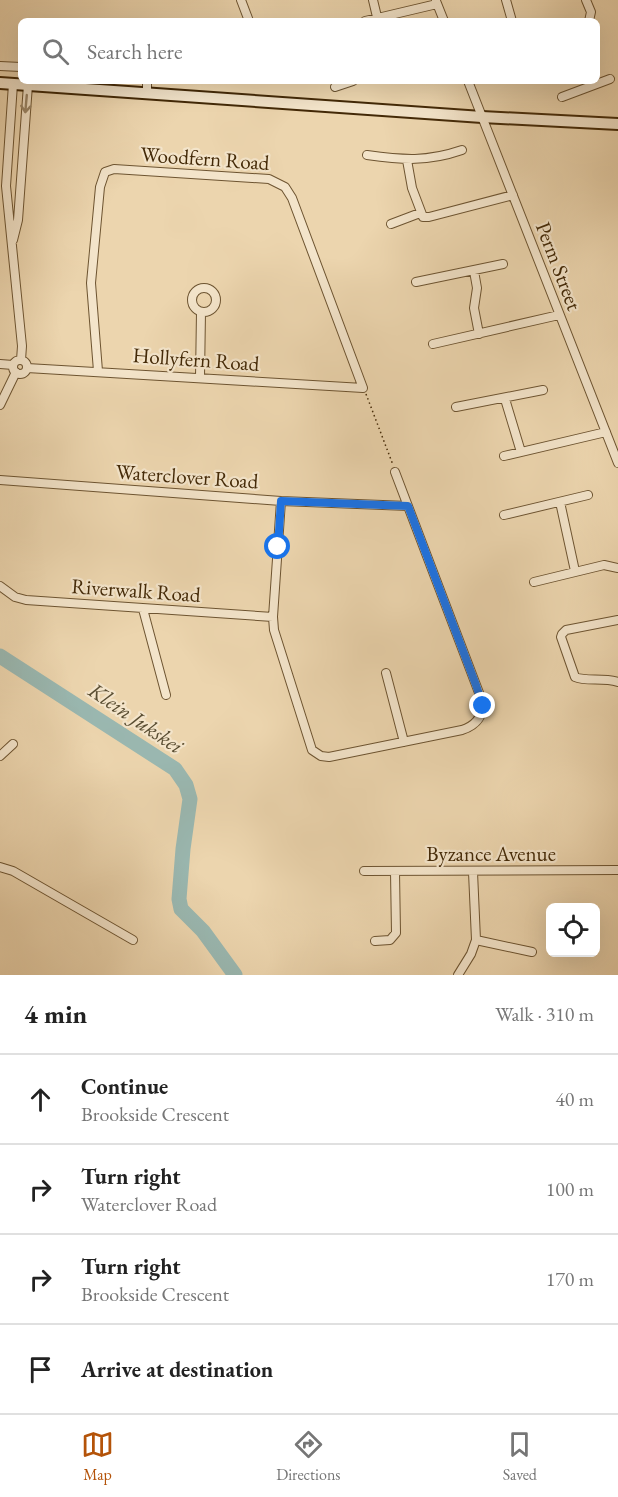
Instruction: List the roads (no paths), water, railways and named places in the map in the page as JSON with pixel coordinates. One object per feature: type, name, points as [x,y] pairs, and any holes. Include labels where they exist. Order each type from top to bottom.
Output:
[{"type":"street","points":[[241,0],[248,18]]},
{"type":"street","points":[[373,0],[378,18]]},
{"type":"street","points":[[506,0],[511,18]]},
{"type":"street","points":[[586,0],[591,12],[590,18]]},
{"type":"street","points":[[385,18],[437,2],[443,18]]},
{"type":"street","points":[[0,66],[18,68]]},
{"type":"street","points":[[600,81],[610,79]]},
{"type":"street","points":[[0,83],[482,117],[618,124]]},
{"type":"street","points":[[13,84],[6,186],[22,346],[21,360]]},
{"type":"street","points":[[147,84],[147,94]]},
{"type":"street","points":[[335,87],[344,84]]},
{"type":"street","name":"Perm Street","points":[[469,84],[618,463]]},
{"type":"street","points":[[562,97],[583,84]]},
{"type":"street","points":[[12,242],[16,231],[28,85]]},
{"type":"street","points":[[10,123],[24,124]]},
{"type":"street","points":[[367,155],[407,160],[433,159],[462,150]]},
{"type":"street","points":[[407,160],[412,188],[423,217],[513,195]]},
{"type":"street","name":"Woodfern Road","points":[[98,371],[91,310],[91,283],[100,187],[105,172],[114,169],[275,181],[289,191],[363,388]]},
{"type":"street","points":[[6,186],[20,186]]},
{"type":"street","points":[[392,224],[420,213]]},
{"type":"street","points":[[416,282],[503,264]]},
{"type":"street","points":[[474,271],[477,288],[474,308],[478,334]]},
{"type":"street","points":[[200,378],[201,312]]},
{"type":"street","points":[[433,344],[559,315]]},
{"type":"street","points":[[0,364],[24,372],[27,368],[26,363],[21,360]]},
{"type":"street","points":[[0,405],[15,369],[15,362],[21,360]]},
{"type":"street","name":"Hollyfern Road","points":[[27,368],[363,388]]},
{"type":"street","points":[[456,407],[543,390]]},
{"type":"street","points":[[505,399],[520,452]]},
{"type":"street","points":[[504,456],[606,432]]},
{"type":"street","points":[[281,501],[273,616],[275,637],[307,738],[314,753],[329,757],[467,728],[478,720],[483,706],[395,472]]},
{"type":"street","name":"Waterclover Road","points":[[0,480],[281,501],[408,506]]},
{"type":"street","points":[[504,515],[588,495]]},
{"type":"street","points":[[560,502],[575,571]]},
{"type":"street","points":[[534,582],[604,565],[618,568]]},
{"type":"street","name":"Riverwalk Road","points":[[0,586],[15,597],[26,600],[273,616]]},
{"type":"street","points":[[143,609],[166,695]]},
{"type":"street","points":[[618,620],[566,630],[561,637],[575,676],[580,679],[603,678],[618,682]]},
{"type":"street","points":[[386,673],[404,741]]},
{"type":"street","points":[[0,756],[13,744]]},
{"type":"street","points":[[0,867],[12,871],[133,940]]},
{"type":"street","name":"Byzance Avenue","points":[[364,871],[618,870]]},
{"type":"street","points":[[375,941],[387,941],[396,933],[395,872]]},
{"type":"street","points":[[458,975],[471,954],[476,940],[473,872]]},
{"type":"street","points":[[476,940],[532,951]]},
{"type":"waterway","name":"Klein Jukskei","points":[[0,656],[175,769],[186,785],[190,799],[183,849],[179,899],[181,909],[203,931],[235,975]]}]
